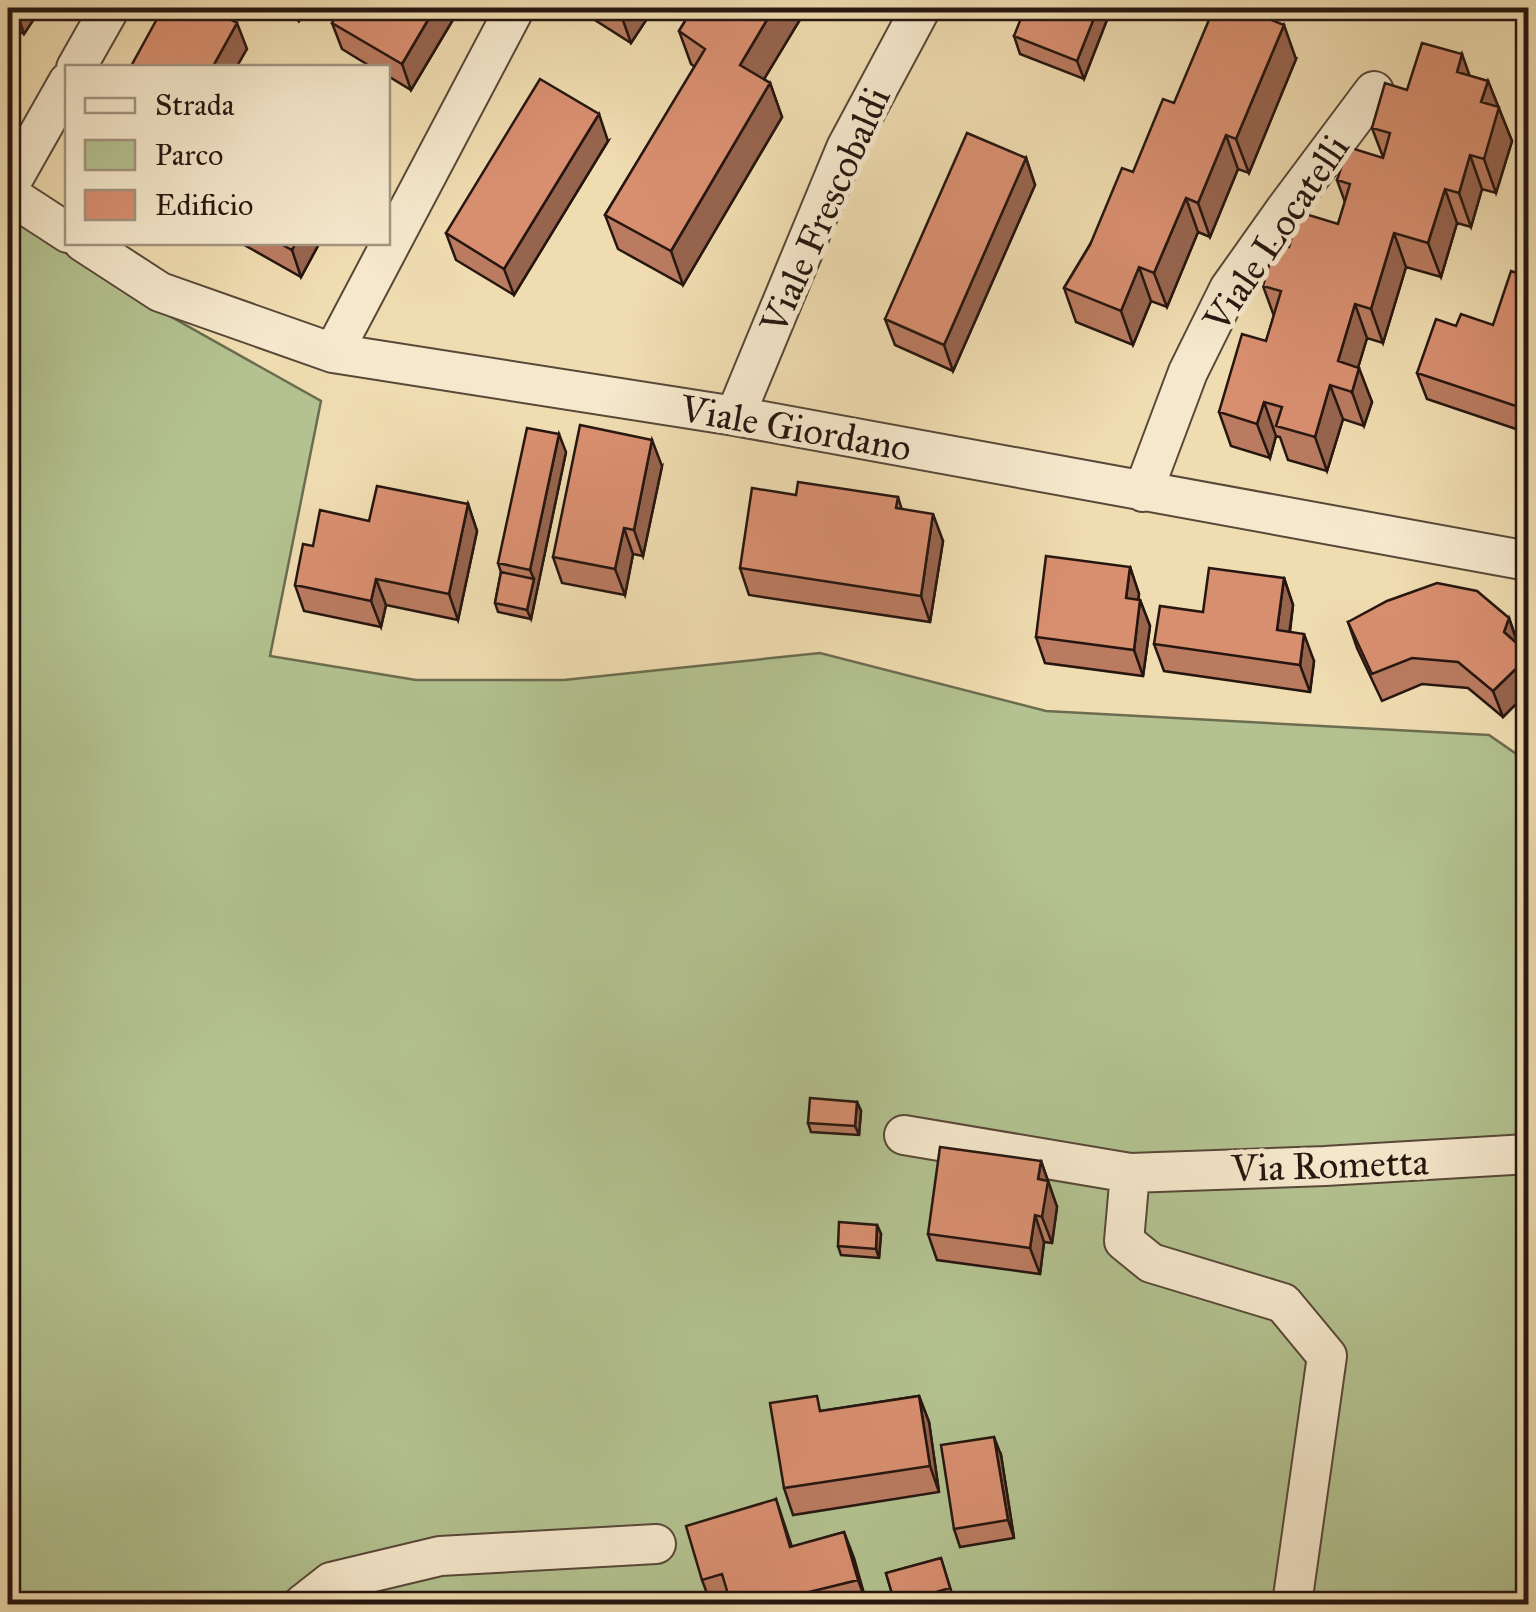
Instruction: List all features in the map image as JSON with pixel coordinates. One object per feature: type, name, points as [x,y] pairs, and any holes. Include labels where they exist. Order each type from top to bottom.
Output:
[{"type":"street","points":[[78,65],[110,8]]},
{"type":"street","points":[[333,353],[515,8]]},
{"type":"street","name":"Viale Frescobaldi","points":[[735,416],[846,148],[920,8]]},
{"type":"street","points":[[65,87],[8,191],[65,231]]},
{"type":"street","name":"Viale Locatelli","points":[[1143,492],[1188,372],[1229,289],[1374,91]]},
{"type":"street","name":"Viale Giordano","points":[[88,245],[160,292],[333,353],[735,416],[1528,561]]},
{"type":"street","name":"Via Rometta","points":[[904,1134],[1130,1173],[1528,1154]]},
{"type":"street","points":[[1130,1173],[1124,1241],[1151,1263],[1283,1304],[1327,1356],[1292,1604]]},
{"type":"street","points":[[304,1604],[331,1582],[440,1556],[656,1544]]},
{"type":"green space","points":[[8,207],[118,287],[321,401],[270,656],[416,680],[564,680],[820,653],[1046,711],[1489,735],[1528,762],[1528,1604],[8,1604]]},
{"type":"building","points":[[8,8],[23,8],[18,16]]},
{"type":"building","points":[[163,8],[209,8],[237,23],[214,65],[132,65]]},
{"type":"building","points":[[341,8],[435,8],[402,64],[332,23]]},
{"type":"building","points":[[693,8],[774,8],[740,65],[770,83],[671,251],[605,215],[705,49],[679,31]]},
{"type":"building","points":[[1025,8],[1098,8],[1077,61],[1014,36]]},
{"type":"building","points":[[1214,8],[1242,8],[1284,25],[1236,139],[1226,135],[1198,203],[1186,198],[1154,273],[1139,267],[1121,311],[1064,288],[1090,245],[1122,168],[1133,172],[1163,99],[1174,103]]},
{"type":"building","points":[[1422,43],[1462,54],[1457,72],[1488,81],[1481,102],[1499,107],[1484,159],[1470,155],[1459,193],[1445,189],[1428,243],[1394,233],[1371,309],[1355,304],[1338,361],[1359,368],[1352,392],[1330,385],[1315,437],[1276,426],[1282,407],[1264,402],[1257,424],[1219,412],[1242,334],[1266,341],[1281,291],[1263,286],[1275,244],[1289,247],[1299,212],[1338,224],[1350,184],[1337,180],[1348,147],[1383,158],[1390,133],[1372,128],[1385,83],[1407,90]]},
{"type":"building","points":[[540,79],[599,114],[504,269],[446,233]]},
{"type":"building","points":[[967,133],[1026,158],[944,345],[885,319]]},
{"type":"building","points":[[1511,271],[1528,277],[1528,410],[1417,373],[1436,319],[1456,326],[1461,314],[1493,325]]},
{"type":"building","points":[[580,425],[652,440],[634,530],[624,528],[615,569],[553,557]]},
{"type":"building","points":[[527,428],[559,434],[530,570],[498,563]]},
{"type":"building","points":[[798,482],[898,497],[896,508],[933,514],[921,596],[740,568],[752,488],[796,495]]},
{"type":"building","points":[[377,486],[468,504],[449,594],[376,579],[371,601],[295,585],[303,544],[313,546],[320,510],[369,521]]},
{"type":"building","points":[[1046,556],[1130,567],[1126,598],[1140,600],[1134,650],[1036,637]]},
{"type":"building","points":[[1209,568],[1284,578],[1277,630],[1304,634],[1300,665],[1154,644],[1160,606],[1203,612]]},
{"type":"building","points":[[501,572],[534,579],[527,610],[495,603]]},
{"type":"building","points":[[1437,583],[1477,591],[1509,618],[1504,632],[1528,653],[1493,691],[1458,662],[1412,658],[1372,674],[1348,622],[1387,601]]},
{"type":"building","points":[[810,1098],[857,1102],[855,1126],[808,1123]]},
{"type":"building","points":[[940,1147],[1041,1161],[1038,1179],[1048,1181],[1042,1217],[1035,1215],[1030,1248],[928,1234]]},
{"type":"building","points":[[839,1222],[877,1225],[876,1249],[838,1246]]},
{"type":"building","points":[[817,1396],[820,1411],[919,1396],[930,1466],[784,1488],[770,1403]]},
{"type":"building","points":[[994,1437],[1008,1520],[954,1529],[941,1445]]},
{"type":"building","points":[[776,1499],[790,1547],[844,1532],[858,1580],[760,1604],[731,1604],[722,1574],[702,1580],[686,1526]]},
{"type":"building","points":[[941,1558],[950,1588],[895,1604],[886,1573]]}]
